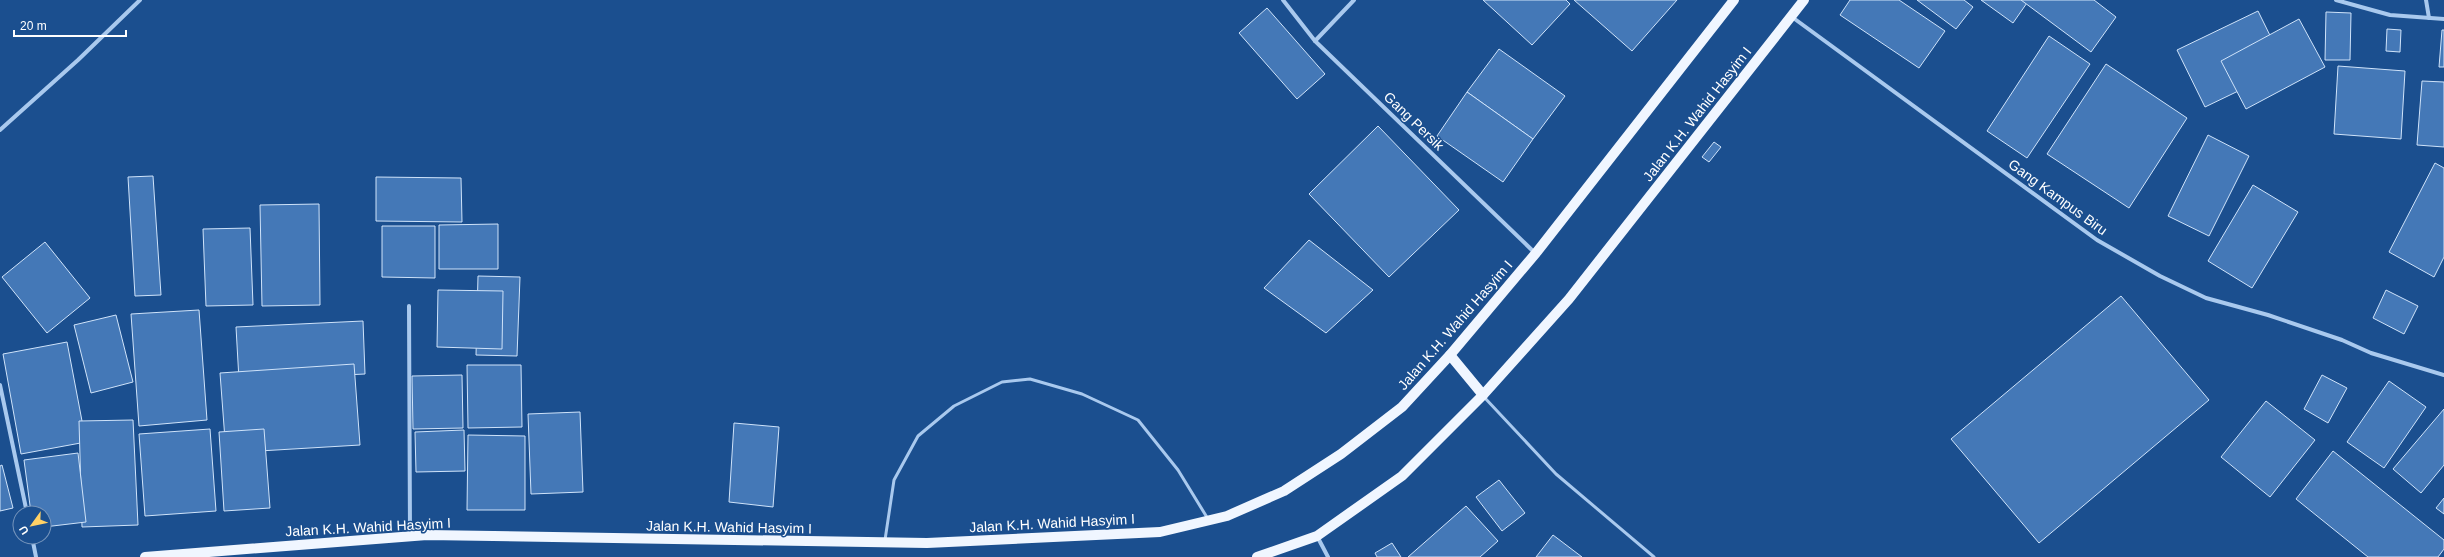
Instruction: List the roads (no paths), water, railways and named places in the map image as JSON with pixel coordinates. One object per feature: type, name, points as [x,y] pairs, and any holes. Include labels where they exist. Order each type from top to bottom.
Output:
[{"type":"main road","name":"Jalan K.H. Wahid Hasyim I","points":[[145,557],[410,536],[884,543],[1160,532],[1227,516],[1284,491],[1341,454],[1402,407],[1450,355],[1536,253],[1734,0]]},
{"type":"main road","name":"Jalan K.H. Wahid Hasyim I","points":[[1257,557],[1317,536],[1402,476],[1483,395],[1569,299],[1804,0]]},
{"type":"main road","points":[[1450,355],[1483,395]]},
{"type":"street","points":[[0,130],[78,60],[140,0]]},
{"type":"street","name":"Gang Persik","points":[[1283,0],[1315,41],[1536,253]]},
{"type":"street","points":[[1315,41],[1354,0]]},
{"type":"street","points":[[2336,0],[2390,15],[2444,19]]},
{"type":"street","points":[[2426,0],[2429,18]]},
{"type":"street","name":"Gang Kampus Biru","points":[[1792,16],[2097,240],[2160,276],[2206,298],[2268,315],[2342,340],[2371,353],[2444,375]]},
{"type":"street","points":[[409,306],[410,536]]},
{"type":"street","points":[[0,385],[25,505]]},
{"type":"street","points":[[1317,536],[1328,557]]},
{"type":"street","points":[[34,545],[36,557]]},
{"type":"lane","points":[[884,543],[894,480],[918,436],[954,406],[1002,382],[1030,379],[1082,394],[1138,420],[1178,470],[1209,520]]},
{"type":"lane","points":[[1483,395],[1556,474],[1654,557]]}]
